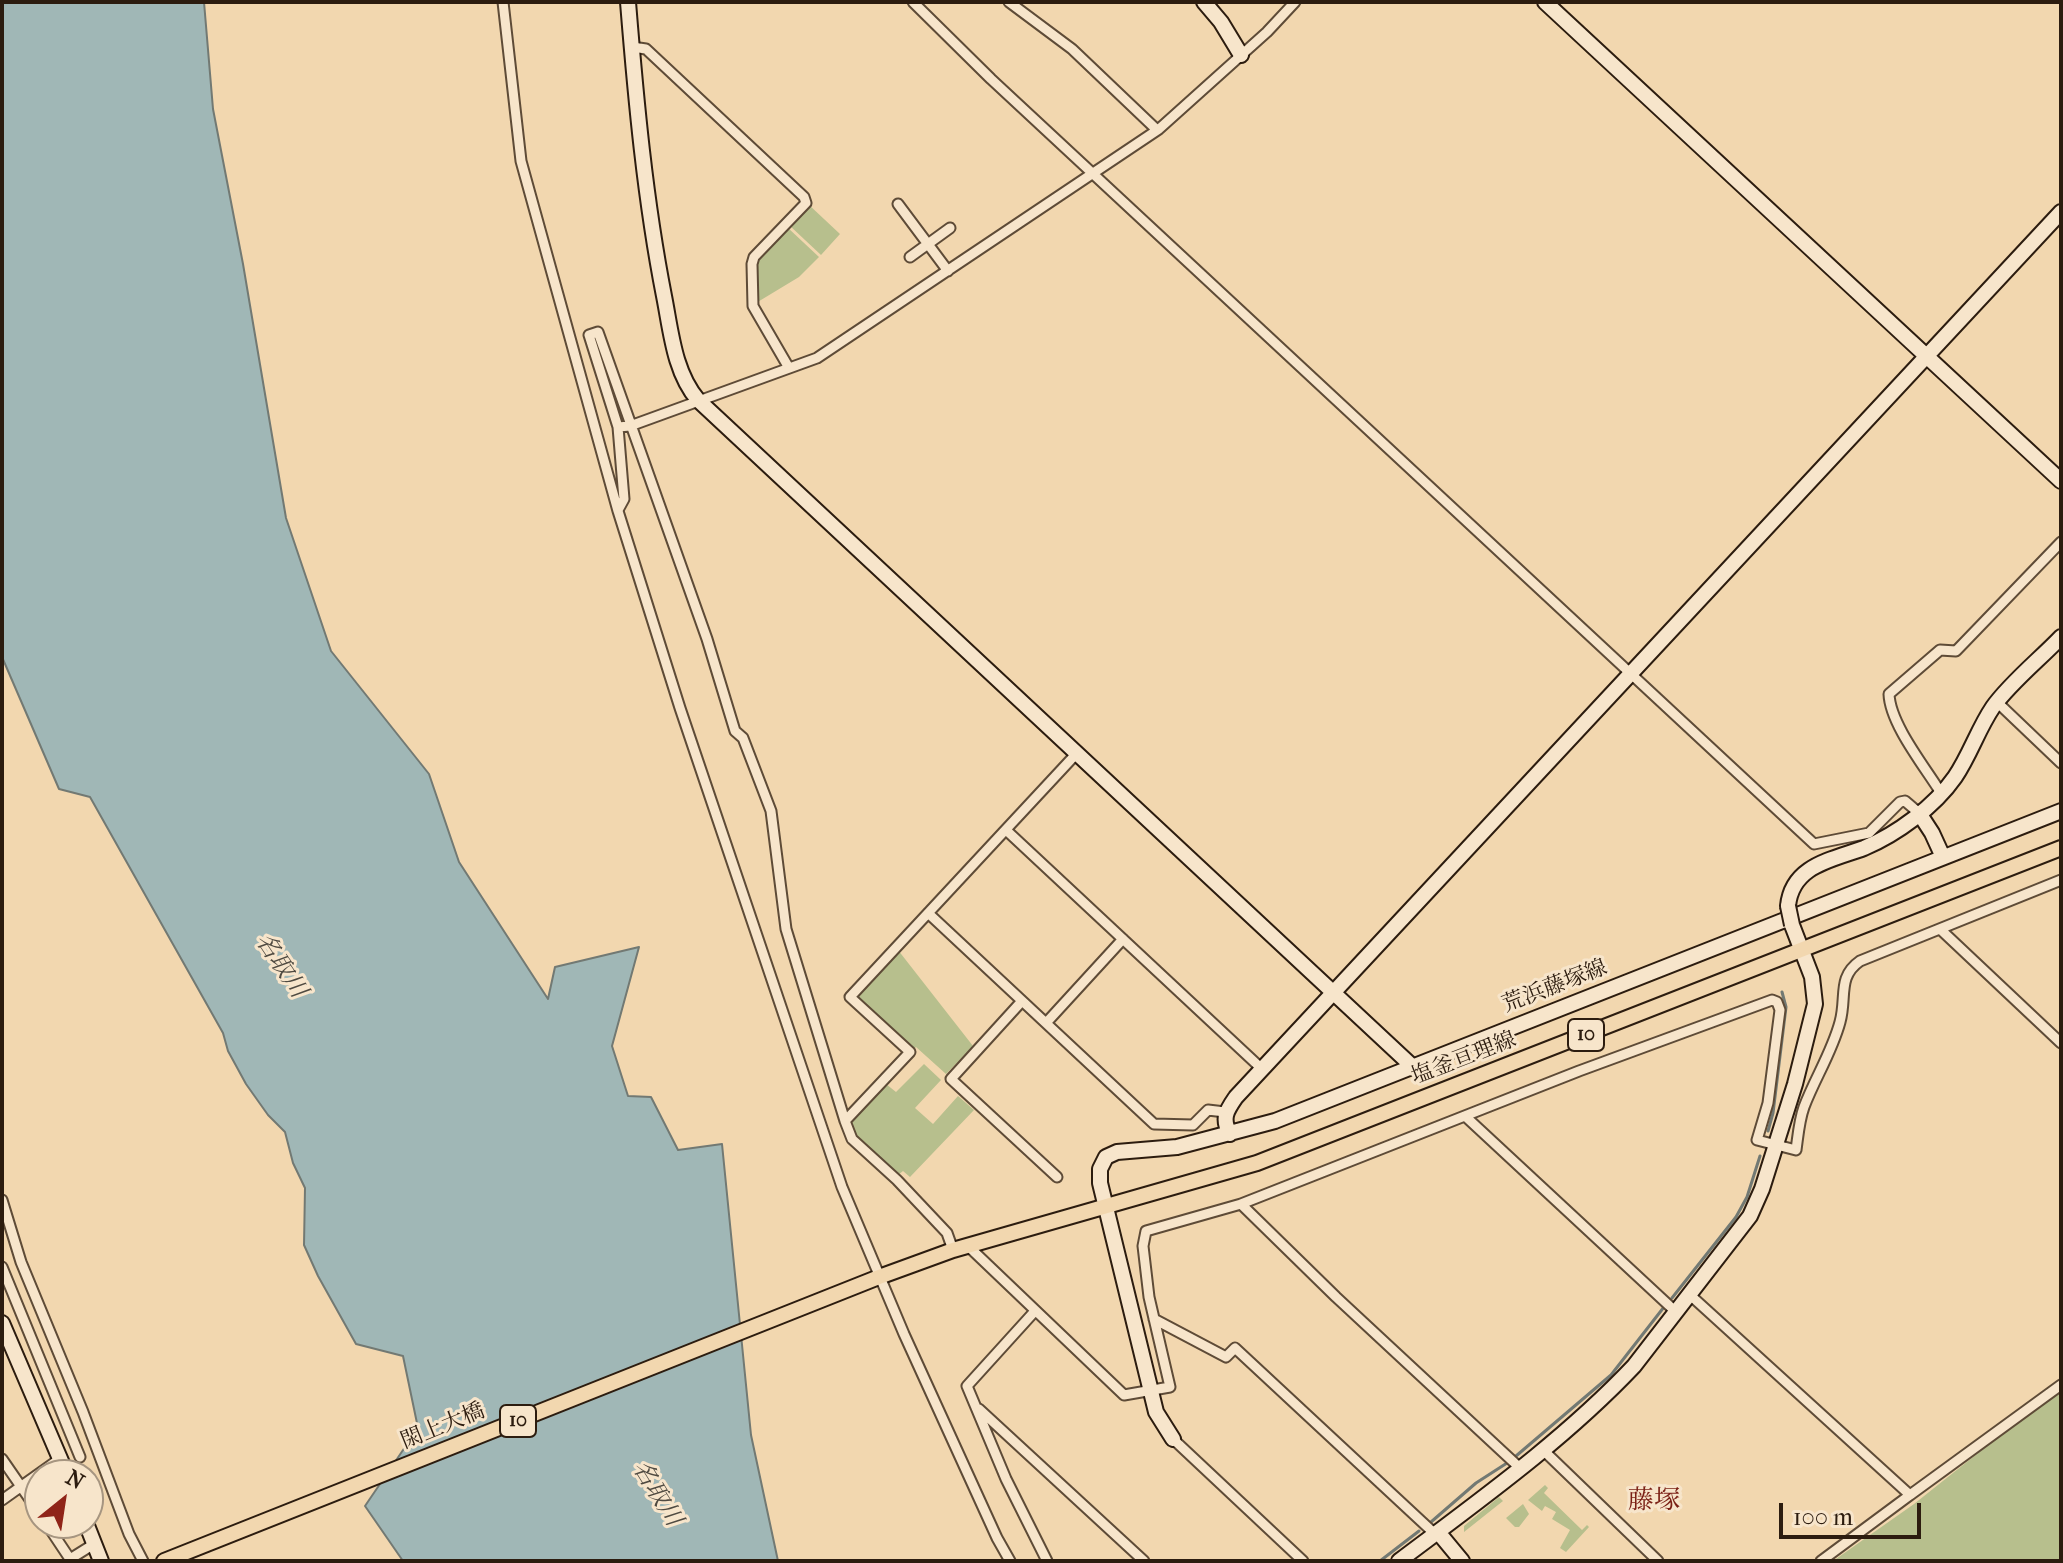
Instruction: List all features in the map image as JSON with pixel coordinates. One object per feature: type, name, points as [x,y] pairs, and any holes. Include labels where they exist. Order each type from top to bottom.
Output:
[{"type":"main road","name":"塩釜亘理線","points":[[875,1279],[960,1248],[1257,1163],[2061,848]]},
{"type":"main road","name":"閖上大橋","points":[[164,1561],[875,1279]]},
{"type":"street","points":[[503,2],[521,161],[618,510],[680,708],[875,1279],[1010,1561]]},
{"type":"street","points":[[628,2],[653,236],[686,386],[1412,1066]]},
{"type":"street","points":[[913,2],[1814,844],[1869,833],[1900,802],[1905,801],[1919,813],[1943,857]]},
{"type":"street","points":[[1009,2],[1072,49],[1157,130]]},
{"type":"street","points":[[1204,2],[1221,22],[1241,55]]},
{"type":"street","points":[[618,427],[630,426],[817,358],[1157,130],[1295,2]]},
{"type":"street","points":[[1545,2],[2061,481]]},
{"type":"street","points":[[632,47],[646,49],[804,197],[806,203],[754,257],[752,264],[753,306],[789,368]]},
{"type":"street","points":[[898,204],[948,271]]},
{"type":"street","points":[[1230,1134],[1224,1121],[1225,1112],[1262,1069],[2061,212]]},
{"type":"street","points":[[910,257],[950,228]]},
{"type":"street","points":[[618,510],[624,499],[618,427],[589,335],[598,332],[707,639],[735,731],[743,738],[771,811],[786,929],[852,1139],[897,1180],[960,1248],[1035,1311],[1124,1395],[1170,1387],[1149,1297],[1143,1246],[1146,1231],[1241,1204],[1772,1000],[1777,1002],[1780,1010],[1768,1103],[1757,1140],[1796,1150],[1803,1110],[1837,1033],[1843,1011],[1844,978],[1850,968],[1860,961],[2061,880]]},
{"type":"street","points":[[1941,793],[1889,705],[1889,694],[1940,650],[1956,651],[2061,542]]},
{"type":"street","points":[[1399,1561],[1520,1468],[1615,1386],[1634,1366],[1750,1216],[1759,1199],[1815,1004],[1812,977],[1792,925],[1789,893],[1796,880],[1808,869],[1869,846],[1919,813],[1941,793],[1954,778],[1997,702],[2061,637]]},
{"type":"street","points":[[1997,702],[2061,763]]},
{"type":"street","points":[[845,1121],[910,1052],[850,997],[1077,753]]},
{"type":"street","name":"荒浜藤塚線","points":[[1106,1206],[1100,1169],[1106,1157],[1117,1152],[1177,1147],[1275,1121],[2061,811]]},
{"type":"street","points":[[1006,830],[1262,1069]]},
{"type":"street","points":[[928,913],[1154,1124],[1193,1125],[1208,1110],[1225,1112]]},
{"type":"street","points":[[1940,929],[2061,1043]]},
{"type":"street","points":[[1046,1023],[1123,939]]},
{"type":"street","points":[[1022,1001],[951,1079],[1057,1177]]},
{"type":"street","points":[[1465,1116],[1675,1311]]},
{"type":"street","points":[[2,1200],[21,1262],[129,1534],[143,1561]]},
{"type":"street","points":[[1241,1204],[1520,1468]]},
{"type":"street","points":[[1106,1206],[1156,1412],[1173,1439],[1303,1561]]},
{"type":"street","points":[[2,1267],[80,1457]]},
{"type":"street","points":[[1689,1294],[1910,1495]]},
{"type":"street","points":[[1035,1311],[967,1386],[1006,1479],[1047,1561]]},
{"type":"street","points":[[1154,1319],[1226,1357],[1235,1348],[1436,1533],[1462,1561]]},
{"type":"street","points":[[2,1500],[61,1458],[4,1334]]},
{"type":"street","points":[[1821,1561],[2061,1385]]},
{"type":"street","points":[[975,1405],[1144,1561]]},
{"type":"street","points":[[1542,1449],[1658,1561]]},
{"type":"street","points":[[2,1459],[24,1491]]},
{"type":"street","points":[[57,1539],[70,1559],[94,1544]]},
{"type":"street","points":[[92,1539],[101,1561]]},
{"type":"green space","points":[[808,204],[840,234],[821,255],[789,225]]},
{"type":"green space","points":[[787,227],[819,257],[799,277],[756,303],[756,267],[768,246]]},
{"type":"green space","points":[[898,950],[973,1046],[946,1074],[856,995]]},
{"type":"green space","points":[[924,1064],[941,1080],[915,1108],[933,1124],[958,1096],[974,1110],[910,1177],[903,1171],[898,1175],[859,1141],[851,1122],[886,1084],[896,1092]]},
{"type":"green space","points":[[2061,1387],[2061,1561],[1833,1561],[1914,1504]]},
{"type":"green space","points":[[1545,1485],[1548,1488],[1544,1493],[1582,1530],[1587,1525],[1589,1527],[1566,1552],[1560,1548],[1570,1530],[1552,1519],[1556,1512],[1545,1506],[1542,1511],[1528,1500]]},
{"type":"green space","points":[[1499,1497],[1503,1501],[1464,1532],[1464,1526]]},
{"type":"green space","points":[[1523,1504],[1529,1514],[1519,1527],[1515,1527],[1506,1518]]},
{"type":"water","name":"名取川","points":[[2,2],[204,2],[213,109],[286,518],[331,651],[429,774],[459,862],[548,999],[555,967],[639,947],[612,1046],[628,1096],[651,1097],[678,1150],[722,1144],[751,1435],[778,1561],[403,1561],[365,1506],[418,1428],[403,1356],[356,1344],[304,1245],[305,1188],[293,1163],[285,1132],[268,1115],[246,1084],[228,1051],[223,1033],[90,797],[59,789],[2,657]]},
{"type":"waterway","points":[[1768,1131],[1786,1007],[1782,992]]},
{"type":"waterway","points":[[1672,1298],[1736,1217],[1747,1197],[1760,1156]]},
{"type":"waterway","points":[[1516,1456],[1611,1375],[1664,1307]]},
{"type":"waterway","points":[[1431,1522],[1476,1483],[1507,1463]]},
{"type":"waterway","points":[[1380,1561],[1419,1531]]},
{"type":"district","name":"藤塚","points":[[1654,1502]]}]
